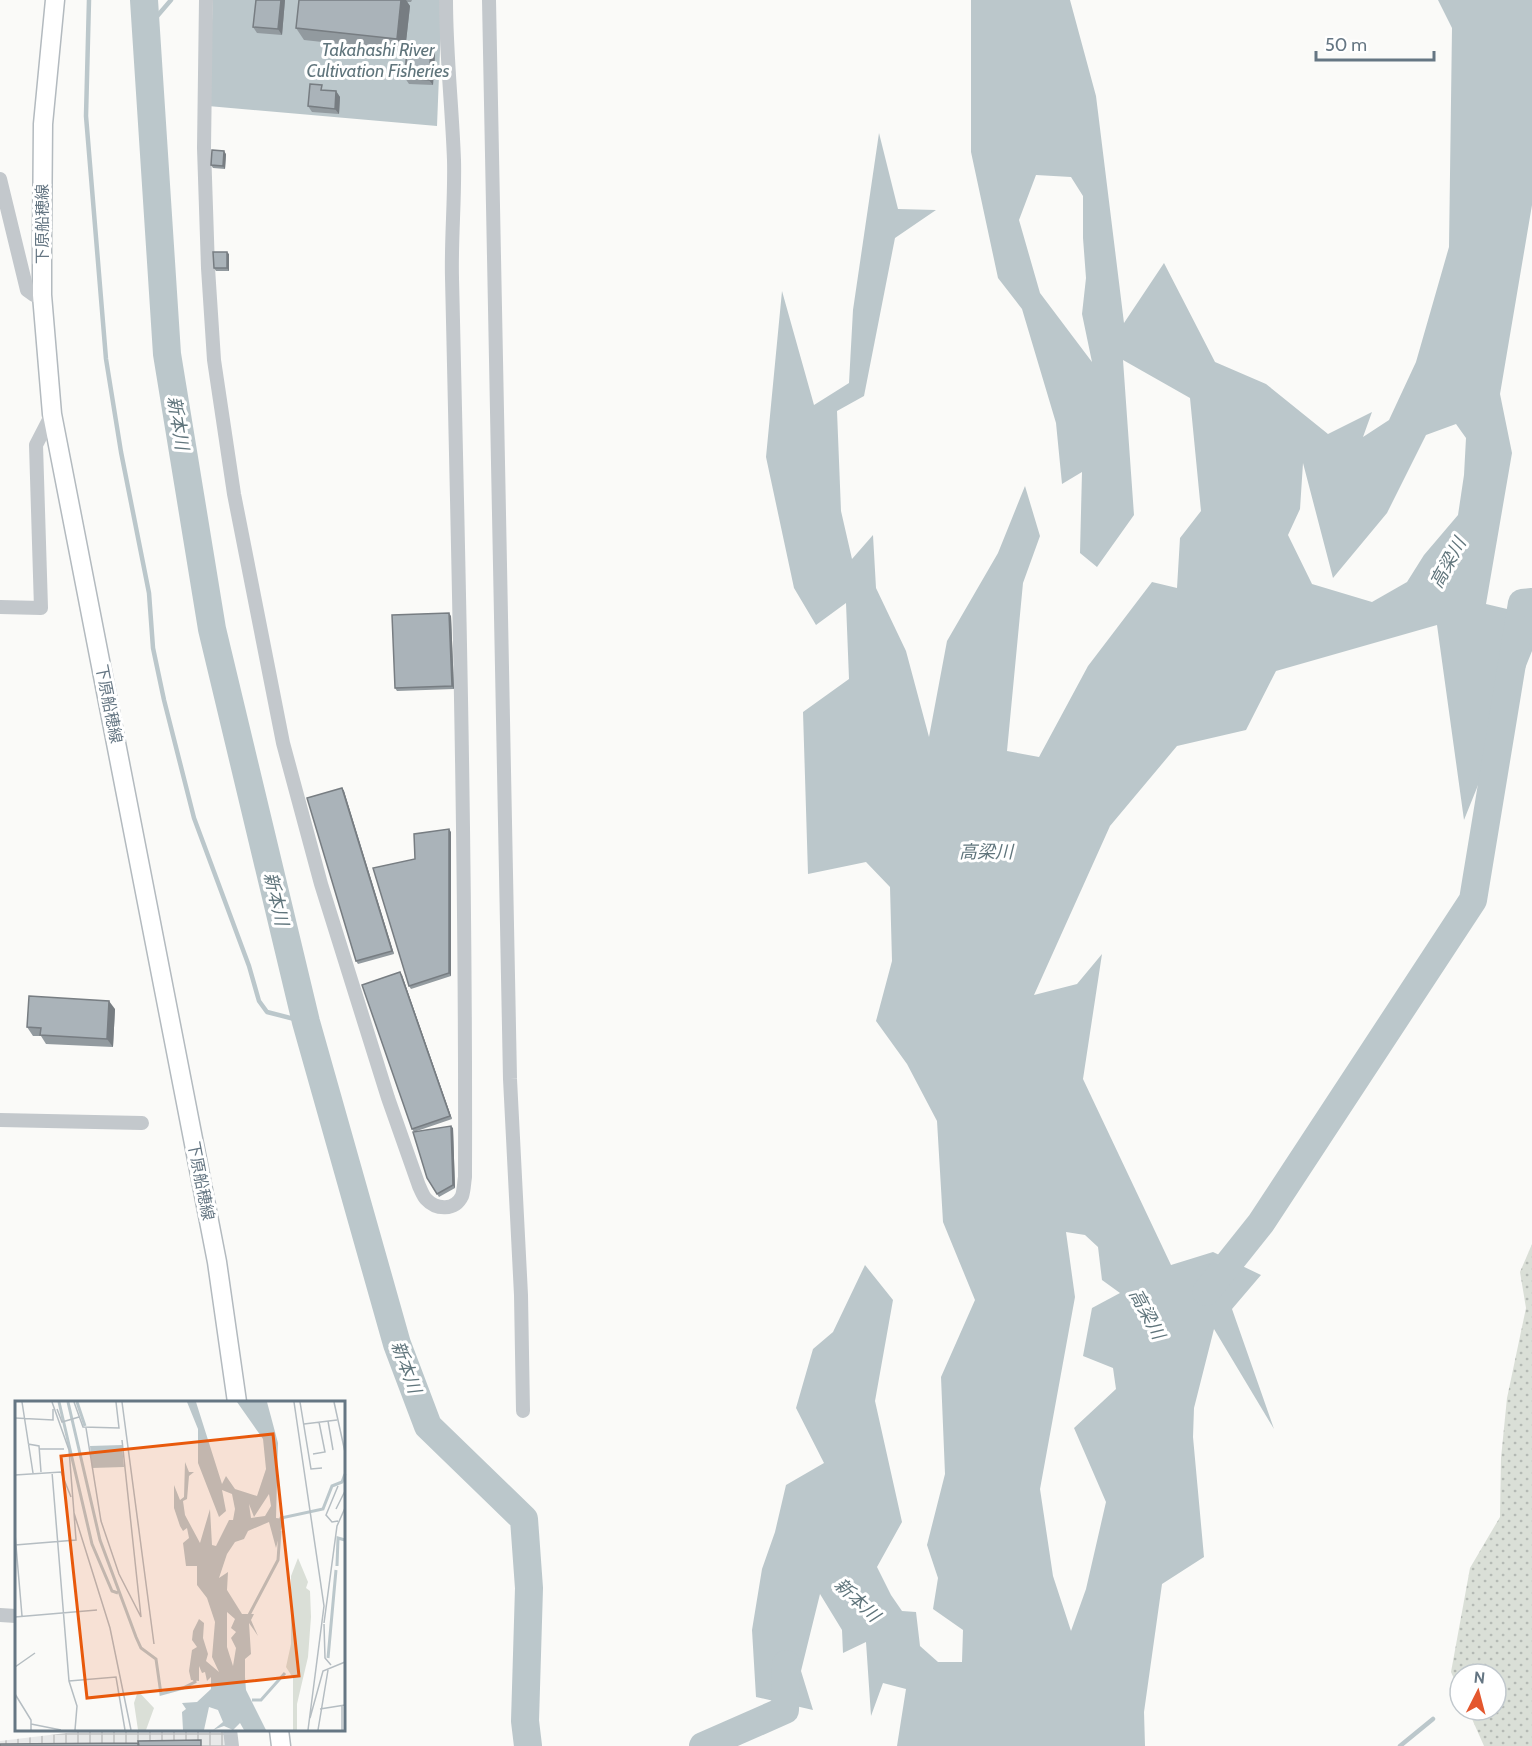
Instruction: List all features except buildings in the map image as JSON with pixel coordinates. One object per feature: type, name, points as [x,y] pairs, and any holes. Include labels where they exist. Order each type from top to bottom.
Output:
[{"type":"main road","name":"下原船穂線","points":[[55,0],[43,124],[42,295],[52,414],[217,1262],[237,1401]]},
{"type":"main road","points":[[279,1731],[281,1746]]},
{"type":"street","points":[[206,0],[204,148],[213,360],[234,494],[283,742],[321,884],[418,1186],[426,1199],[436,1206],[447,1207],[458,1203],[465,1177],[465,1044],[462,705],[452,268],[454,161],[446,39],[446,0]]},
{"type":"street","points":[[489,0],[509,1056],[521,1295],[523,1411]]},
{"type":"street","points":[[0,179],[27,290],[34,295],[42,295]]},
{"type":"street","points":[[0,607],[41,608],[36,445],[52,414]]},
{"type":"street","points":[[0,1120],[142,1123]]},
{"type":"street","points":[[0,1615],[15,1616]]},
{"type":"street","points":[[230,1731],[232,1746]]},
{"type":"shaded area","points":[[1532,1244],[1532,1746],[1484,1746],[1473,1722],[1508,1722],[1508,1662],[1453,1662],[1470,1568],[1500,1517],[1501,1458],[1507,1398],[1526,1308],[1520,1272]]},
{"type":"shaded area","points":[[83,1731],[226,1731],[227,1746],[0,1746],[0,1741]]},
{"type":"water","name":"Takahashi River Cultivation Fisheries","points":[[213,0],[442,0],[437,126],[208,106]]},
{"type":"water","name":"高梁川","points":[[971,0],[1070,0],[1096,96],[1124,323],[1164,263],[1215,362],[1266,384],[1328,434],[1372,412],[1363,437],[1389,420],[1416,362],[1449,247],[1452,28],[1438,0],[1532,0],[1532,205],[1500,394],[1512,453],[1486,604],[1532,615],[1532,651],[1464,820],[1437,625],[1276,671],[1246,730],[1177,746],[1110,826],[1034,995],[1077,984],[1102,954],[1083,1079],[1171,1265],[1213,1252],[1261,1275],[1232,1309],[1274,1429],[1214,1329],[1194,1408],[1193,1437],[1204,1557],[1162,1584],[1144,1712],[1145,1746],[897,1746],[906,1689],[883,1683],[871,1716],[866,1642],[843,1653],[842,1630],[820,1594],[801,1671],[813,1710],[756,1697],[752,1630],[762,1569],[775,1532],[786,1485],[824,1463],[796,1408],[813,1349],[833,1332],[865,1265],[893,1300],[875,1401],[902,1522],[877,1567],[902,1611],[916,1612],[920,1646],[938,1662],[962,1662],[963,1630],[933,1609],[938,1578],[927,1545],[945,1474],[941,1377],[975,1300],[943,1222],[937,1121],[907,1064],[876,1021],[892,961],[890,887],[866,862],[808,874],[803,712],[849,679],[846,603],[816,625],[794,588],[766,457],[782,291],[814,405],[849,383],[853,310],[879,133],[898,209],[936,210],[895,238],[864,396],[837,411],[841,511],[852,559],[873,535],[876,588],[906,651],[929,737],[947,641],[998,553],[1025,486],[1040,536],[1023,583],[1007,751],[1039,757],[1088,666],[1152,582],[1177,588],[1180,538],[1201,511],[1190,398],[1123,360],[1134,515],[1097,567],[1080,553],[1082,472],[1062,484],[1056,423],[1022,309],[998,278],[971,152]],"holes":[[[1036,175],[1071,177],[1083,196],[1086,278],[1082,314],[1092,362],[1040,293],[1019,220]],[[1456,424],[1466,438],[1464,475],[1458,515],[1424,555],[1407,582],[1372,602],[1312,584],[1288,535],[1300,509],[1303,463],[1333,578],[1387,513],[1426,435]],[[1066,1232],[1085,1235],[1098,1247],[1102,1280],[1120,1293],[1092,1308],[1083,1356],[1113,1368],[1116,1389],[1074,1428],[1106,1502],[1086,1589],[1071,1631],[1053,1576],[1040,1489],[1075,1297]]]},
{"type":"waterway","points":[[89,0],[86,116],[106,359],[121,452],[149,593],[153,648],[164,700],[194,818],[249,966],[259,1001],[267,1012],[306,1022]]},
{"type":"waterway","name":"新本川","points":[[144,0],[167,354],[212,629],[306,1022],[397,1344],[428,1426],[524,1519],[529,1588],[525,1721],[528,1746]]},
{"type":"waterway","points":[[147,28],[171,0]]},
{"type":"waterway","points":[[1206,1292],[1261,1223],[1473,900],[1522,603],[1532,602]]},
{"type":"waterway","name":"新本川","points":[[703,1746],[785,1710],[786,1664]]},
{"type":"waterway","points":[[1400,1746],[1433,1719]]}]
